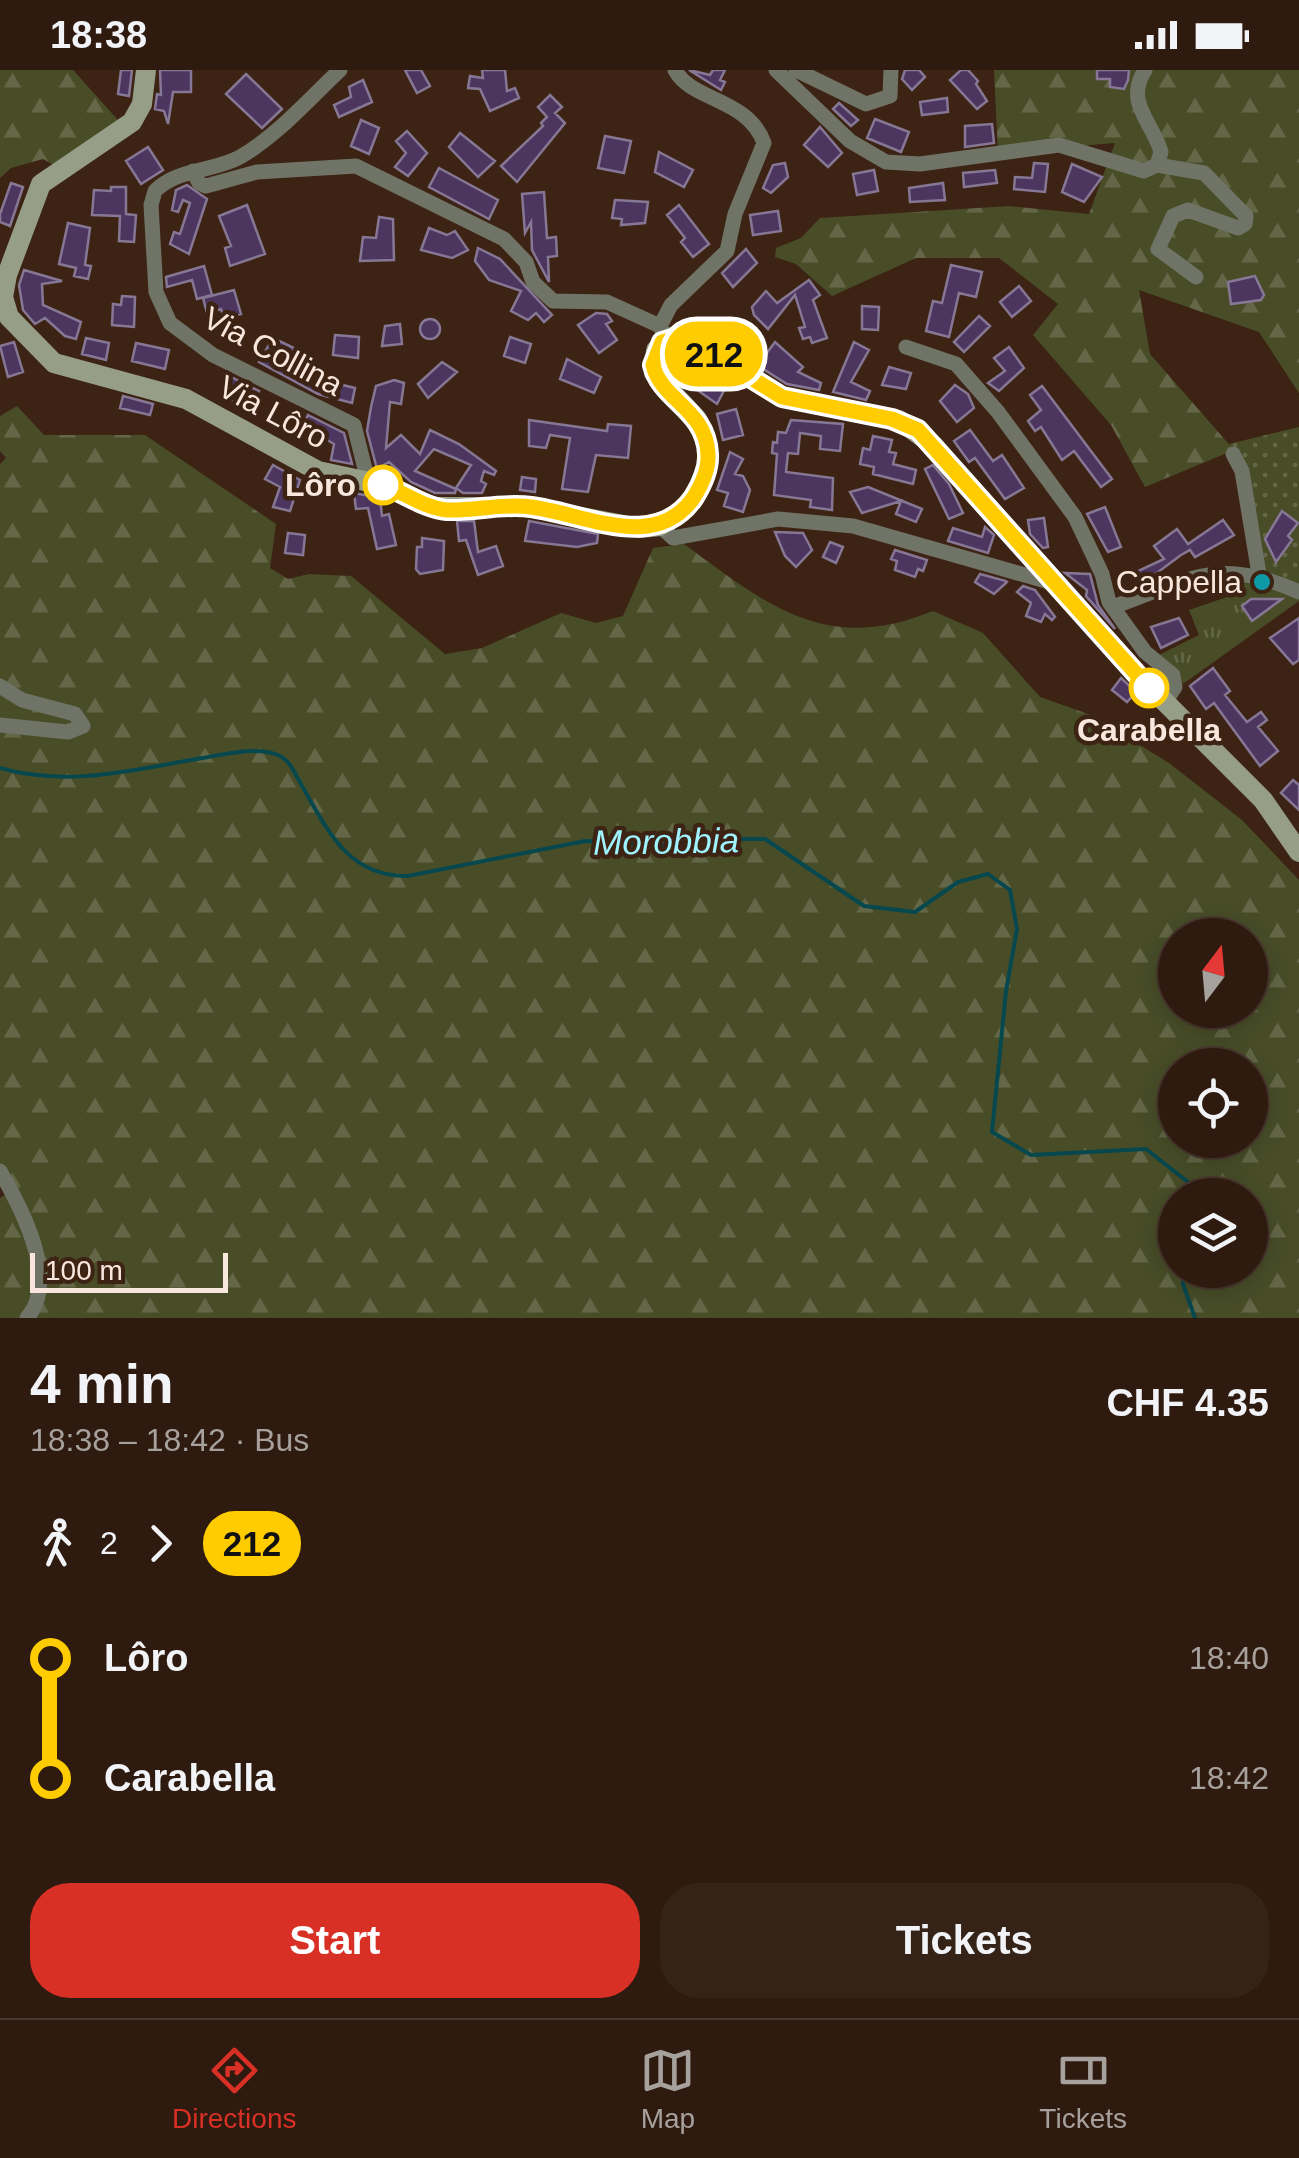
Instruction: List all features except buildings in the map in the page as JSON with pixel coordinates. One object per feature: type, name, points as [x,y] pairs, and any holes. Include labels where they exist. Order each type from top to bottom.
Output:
[{"type":"street","name":"Via Lôro","points":[[146,70],[142,104],[126,128],[59,168],[36,192],[3,287],[10,317],[39,352],[62,367],[186,400],[318,470],[368,481],[446,510],[527,506],[640,528],[660,526]]},
{"type":"street","points":[[340,70],[249,152],[193,171],[199,183],[206,186],[256,172],[356,166],[504,240],[526,262],[533,282],[553,302],[607,302],[663,333],[688,338],[790,400],[912,426],[1164,704],[1262,800],[1299,852]]},
{"type":"street","points":[[675,70],[691,85],[735,106],[764,143],[735,214],[726,250],[670,306],[654,355],[654,372],[696,420],[707,444],[708,462],[692,499],[660,526],[673,538],[778,519],[854,526],[1056,584]]},
{"type":"street","points":[[776,70],[850,140],[892,164],[939,162],[1059,144],[1124,168],[1148,170],[1157,165],[1204,173],[1246,216],[1245,224],[1238,228],[1188,210],[1174,216],[1158,249],[1196,277]]},
{"type":"street","points":[[796,70],[821,74],[855,102],[874,104],[892,92],[891,70]]},
{"type":"street","points":[[1144,70],[1138,84],[1138,104],[1160,148],[1157,165]]},
{"type":"street","name":"Via Collina","points":[[193,171],[164,183],[153,195],[156,292],[161,311],[187,339],[212,355],[354,425],[368,481]]},
{"type":"street","points":[[906,347],[956,364],[998,412],[1075,517],[1113,607],[1145,652],[1173,676],[1175,687],[1164,704]]},
{"type":"street","points":[[1233,454],[1242,472],[1259,574]]},
{"type":"street","points":[[1113,607],[1230,570],[1259,574],[1299,592]]},
{"type":"street","points":[[0,686],[22,700],[76,714],[82,726],[78,732],[68,732],[0,725]]},
{"type":"street","points":[[0,1170],[21,1212],[36,1261],[39,1298],[27,1318]]},
{"type":"green space","points":[[0,70],[73,70],[126,129],[59,168],[43,159],[11,168],[0,178]]},
{"type":"green space","points":[[994,70],[1299,70],[1299,393],[1259,332],[1139,290],[1150,354],[1234,450],[1145,487],[1111,425],[1033,335],[1058,304],[999,258],[916,258],[832,296],[796,264],[775,257],[776,248],[801,238],[820,218],[1009,206],[1089,214],[1115,143],[998,153]]},
{"type":"green space","points":[[17,406],[44,435],[145,435],[276,524],[270,568],[288,579],[309,574],[351,576],[445,654],[482,648],[561,613],[596,623],[623,616],[653,548],[684,544],[771,604],[799,617],[861,628],[933,611],[983,633],[1040,697],[1091,715],[1169,763],[1242,820],[1299,880],[1299,1318],[0,1318],[0,1198],[11,1191],[0,1170],[0,464],[6,458],[0,451],[0,416]]},
{"type":"green space","points":[[1299,427],[1299,590],[1259,574],[1242,472],[1229,444]]},
{"type":"green space","points":[[1221,574],[1299,597],[1299,601],[1183,684],[1180,675],[1157,656],[1199,635],[1189,610],[1233,595]]},
{"type":"waterway","name":"Morobbia","points":[[0,768],[25,774],[76,777],[241,752],[270,752],[289,764],[342,848],[370,869],[387,874],[408,876],[585,841],[667,846],[715,839],[765,839],[864,906],[915,912],[958,882],[988,874],[1010,890],[1017,929],[1006,991],[992,1132],[1031,1155],[1146,1149],[1183,1178]]},
{"type":"waterway","name":"Morobbia","points":[[1184,1288],[1195,1318]]},
{"type":"bus line","name":"212","points":[[383,485],[446,510],[527,506],[640,528],[660,526],[692,499],[708,462],[701,428],[690,410],[654,372],[652,360],[662,342],[683,336],[782,397],[892,419],[918,430],[1149,688]]},
{"type":"place","name":"Lôro","points":[[383,485]]},
{"type":"place","name":"Cappella","points":[[1262,582]]},
{"type":"place","name":"Carabella","points":[[1149,688]]}]
